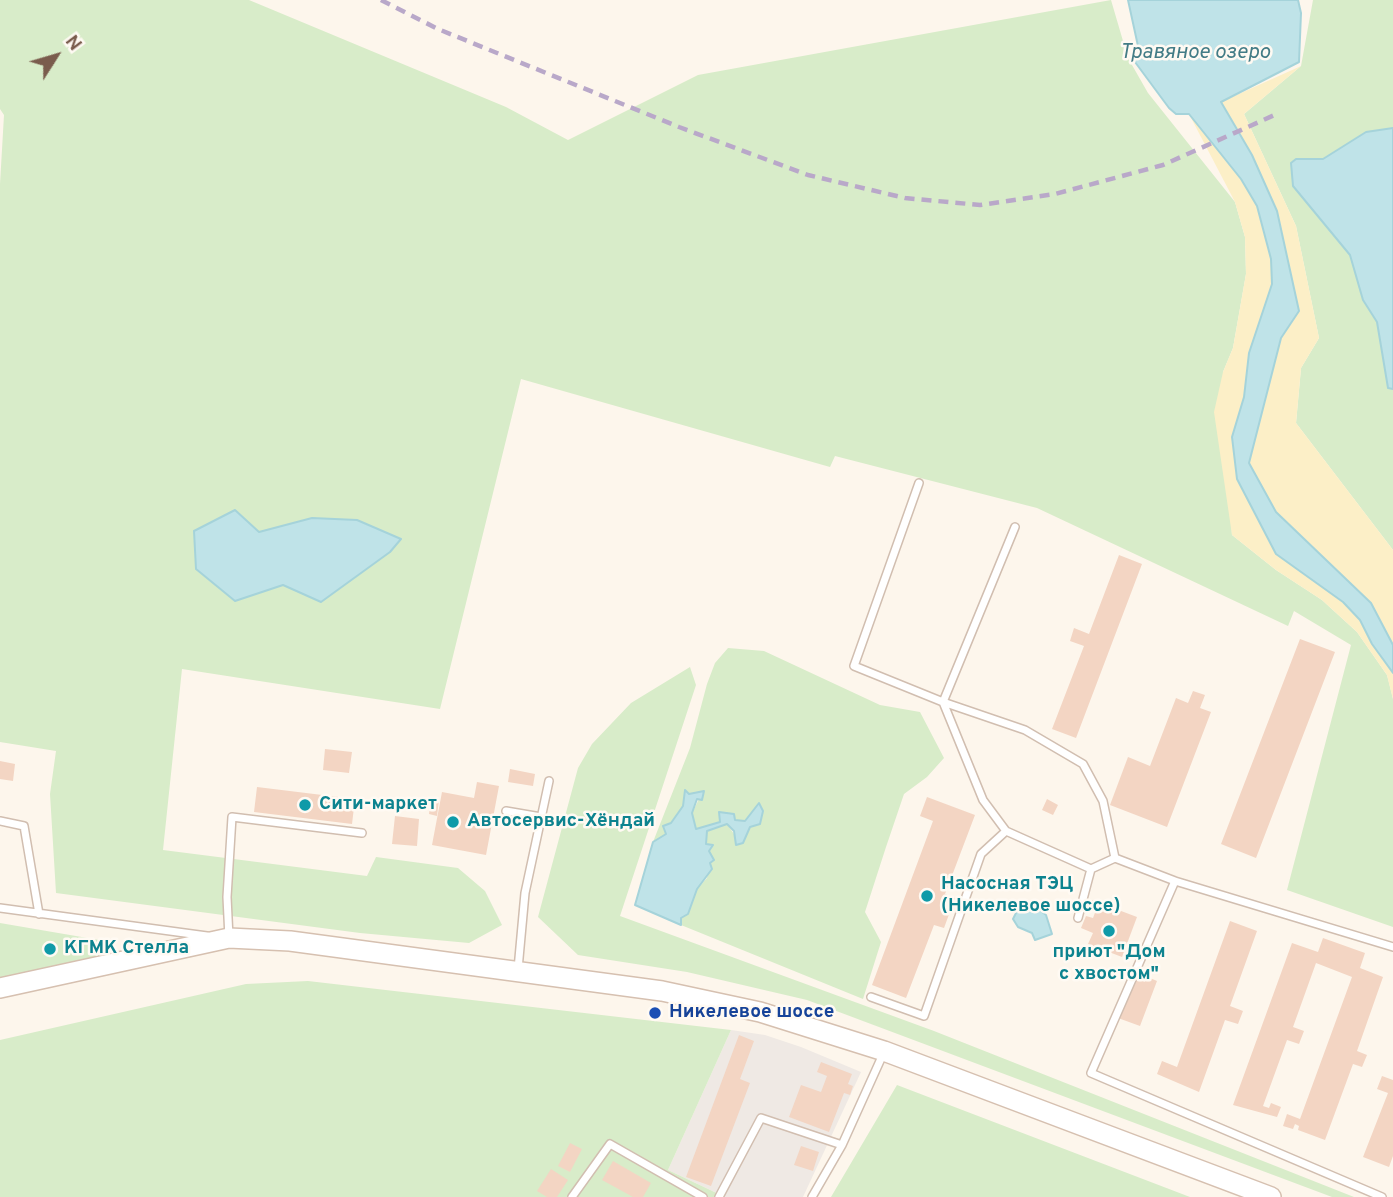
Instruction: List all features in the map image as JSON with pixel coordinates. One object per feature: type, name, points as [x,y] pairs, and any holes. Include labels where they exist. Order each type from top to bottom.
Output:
[{"type":"main road","points":[[0,988],[229,938],[290,941],[698,997],[760,1012],[884,1051],[1271,1197]]},
{"type":"lane","points":[[919,483],[854,666],[943,702],[1025,730],[1083,764],[1103,801],[1115,858]]},
{"type":"lane","points":[[1015,527],[943,702],[984,800],[1006,831],[1091,869],[1115,858],[1175,881],[1393,947]]},
{"type":"lane","points":[[518,973],[525,893],[549,781]]},
{"type":"lane","points":[[506,811],[541,817]]},
{"type":"lane","points":[[0,908],[229,938],[227,897],[232,817],[362,833]]},
{"type":"lane","points":[[0,821],[24,826],[39,914]]},
{"type":"lane","points":[[871,997],[924,1016],[981,854],[1006,831]]},
{"type":"lane","points":[[1078,918],[1091,869]]},
{"type":"lane","points":[[1175,881],[1091,1073],[1382,1197]]},
{"type":"lane","points":[[812,1197],[842,1145],[884,1051]]},
{"type":"lane","points":[[719,1197],[761,1118],[842,1145]]},
{"type":"lane","points":[[572,1197],[610,1144],[703,1197]]},
{"type":"shaded area","points":[[731,1030],[765,1035],[861,1072],[803,1197],[725,1197],[668,1170]]},
{"type":"green space","points":[[0,0],[249,0],[506,107],[568,140],[698,75],[1111,0],[1128,58],[1148,93],[1235,202],[1245,237],[1246,274],[1233,348],[1223,372],[1232,535],[1276,570],[1322,600],[1357,632],[1387,675],[1393,699],[1393,927],[1287,890],[1351,645],[1294,611],[1288,626],[1037,508],[835,456],[830,467],[521,379],[440,709],[182,669],[163,850],[367,876],[376,857],[458,868],[485,891],[502,925],[469,943],[360,933],[56,893],[50,794],[56,751],[0,742],[0,184],[4,115],[0,109]]},
{"type":"green space","points":[[1313,0],[1393,0],[1393,550],[1296,423],[1301,368],[1319,338],[1296,226],[1244,114],[1301,66]]},
{"type":"green space","points":[[728,648],[764,651],[880,705],[920,712],[944,758],[927,777],[904,794],[886,847],[865,912],[881,942],[863,999],[681,925],[681,918],[688,914],[697,889],[707,878],[710,863],[705,838],[707,831],[727,824],[736,837],[747,831],[756,811],[745,821],[735,820],[696,829],[692,813],[703,791],[689,794],[667,834],[653,842],[690,748],[715,663]]},
{"type":"green space","points":[[690,667],[696,685],[620,916],[934,1031],[1354,1197],[1332,1197],[807,1000],[687,972],[578,955],[538,917],[578,768],[592,744],[631,703]]},
{"type":"green space","points":[[0,923],[105,941],[106,956],[0,982]]},
{"type":"green space","points":[[308,981],[731,1030],[668,1170],[725,1197],[0,1197],[0,1040],[246,984]]},
{"type":"green space","points":[[897,1085],[1190,1197],[831,1197]]},
{"type":"sand","points":[[1301,66],[1244,114],[1296,226],[1319,338],[1301,368],[1296,423],[1393,550],[1393,645],[1371,603],[1276,512],[1249,463],[1281,338],[1299,311],[1221,102]]},
{"type":"sand","points":[[1189,114],[1241,179],[1257,206],[1271,259],[1272,284],[1249,353],[1244,397],[1232,437],[1260,521],[1276,554],[1343,602],[1360,620],[1372,644],[1393,673],[1393,699],[1387,675],[1357,632],[1322,600],[1276,570],[1232,535],[1214,412],[1223,372],[1233,348],[1246,274],[1245,237],[1235,202]]},
{"type":"water","name":"Травяное озеро","points":[[1128,0],[1298,0],[1301,13],[1299,62],[1221,102],[1252,155],[1277,211],[1299,311],[1281,338],[1249,463],[1276,512],[1371,603],[1393,645],[1393,673],[1372,644],[1360,620],[1343,602],[1276,554],[1237,479],[1232,437],[1244,397],[1249,353],[1272,284],[1271,259],[1257,206],[1241,179],[1189,114],[1176,114],[1169,108],[1135,62],[1138,46]]},
{"type":"water","points":[[1393,128],[1393,389],[1388,388],[1377,322],[1363,300],[1350,255],[1293,186],[1291,163],[1296,159],[1323,159],[1366,132]]},
{"type":"water","points":[[235,510],[259,532],[312,518],[357,520],[401,539],[390,552],[321,602],[283,585],[235,601],[196,569],[194,531]]},
{"type":"water","points":[[685,790],[689,794],[704,791],[702,800],[697,799],[692,813],[696,829],[720,822],[719,812],[734,814],[735,820],[745,821],[759,803],[763,811],[760,824],[750,827],[743,843],[736,845],[734,831],[727,824],[707,831],[706,844],[713,845],[709,851],[714,860],[710,863],[712,869],[697,889],[688,914],[681,918],[681,925],[635,905],[653,842],[666,834],[663,826],[671,823],[683,806]]},
{"type":"water","points":[[1032,904],[1046,915],[1052,934],[1035,940],[1032,933],[1018,927],[1013,919],[1018,909]]},
{"type":"building","points":[[1119,555],[1142,564],[1076,738],[1052,729],[1084,646],[1070,641],[1074,628],[1089,634]]},
{"type":"building","points":[[1300,639],[1335,652],[1256,858],[1221,844]]},
{"type":"building","points":[[1193,691],[1205,695],[1200,708],[1211,712],[1167,827],[1110,805],[1128,757],[1150,766],[1176,698],[1188,703]]},
{"type":"building","points":[[325,749],[352,752],[349,773],[323,770]]},
{"type":"building","points":[[0,761],[15,764],[13,781],[0,779]]},
{"type":"building","points":[[510,769],[535,774],[533,786],[508,782]]},
{"type":"building","points":[[477,782],[499,786],[486,855],[432,845],[442,792],[474,798]]},
{"type":"building","name":"Сити-маркет","points":[[257,787],[355,799],[352,824],[254,812]]},
{"type":"building","name":"Насосная ТЭЦ (Никелевое шоссе)","points":[[927,797],[975,815],[945,894],[955,898],[944,928],[934,925],[906,998],[872,985],[933,821],[920,816]]},
{"type":"building","points":[[431,799],[439,800],[437,816],[429,814]]},
{"type":"building","points":[[1047,799],[1058,805],[1053,815],[1042,810]]},
{"type":"building","points":[[395,816],[419,819],[417,846],[392,844]]},
{"type":"building","name":"приют \"Дом с хвостом\"","points":[[1092,900],[1137,917],[1122,957],[1088,944],[1093,933],[1081,928],[1086,916],[1093,918],[1096,910],[1089,907]]},
{"type":"building","points":[[1230,921],[1257,931],[1230,1006],[1243,1011],[1238,1024],[1225,1020],[1199,1092],[1157,1074],[1162,1061],[1177,1067]]},
{"type":"building","points":[[1323,938],[1365,953],[1360,968],[1383,977],[1357,1051],[1367,1055],[1362,1067],[1353,1064],[1325,1140],[1298,1130],[1299,1126],[1295,1124],[1293,1129],[1283,1126],[1287,1114],[1300,1119],[1352,977],[1316,963],[1293,1027],[1304,1031],[1299,1044],[1287,1040],[1263,1106],[1269,1108],[1271,1103],[1281,1107],[1277,1117],[1233,1105],[1292,943],[1318,952]]},
{"type":"building","points":[[1136,972],[1157,981],[1140,1026],[1118,1018]]},
{"type":"building","points":[[739,1035],[754,1041],[740,1079],[750,1083],[711,1186],[686,1177]]},
{"type":"building","points":[[821,1062],[852,1074],[848,1084],[853,1086],[850,1095],[844,1093],[829,1132],[789,1117],[801,1085],[821,1092],[827,1076],[817,1072]]},
{"type":"building","points":[[1382,1076],[1393,1080],[1393,1156],[1389,1167],[1363,1157],[1388,1093],[1377,1089]]},
{"type":"building","points":[[570,1143],[582,1149],[570,1172],[558,1166]]},
{"type":"building","points":[[801,1146],[819,1152],[813,1171],[794,1165]]},
{"type":"building","points":[[613,1161],[651,1183],[643,1197],[633,1197],[602,1180]]},
{"type":"building","points":[[551,1169],[568,1180],[557,1197],[547,1197],[537,1191]]},
{"type":"railway","points":[[381,0],[438,29],[679,127],[808,175],[905,198],[980,205],[1055,194],[1163,165],[1279,113]]},
{"type":"place","name":"Сити-маркет","points":[[305,805]]},
{"type":"place","name":"Автосервис-Хёндай","points":[[453,822]]},
{"type":"place","name":"Насосная ТЭЦ (Никелевое шоссе)","points":[[927,896]]},
{"type":"place","name":"приют \"Дом с хвостом\"","points":[[1109,931]]},
{"type":"place","name":"КГМК Стелла","points":[[50,949]]},
{"type":"place","name":"Никелевое шоссе","points":[[655,1013]]}]
